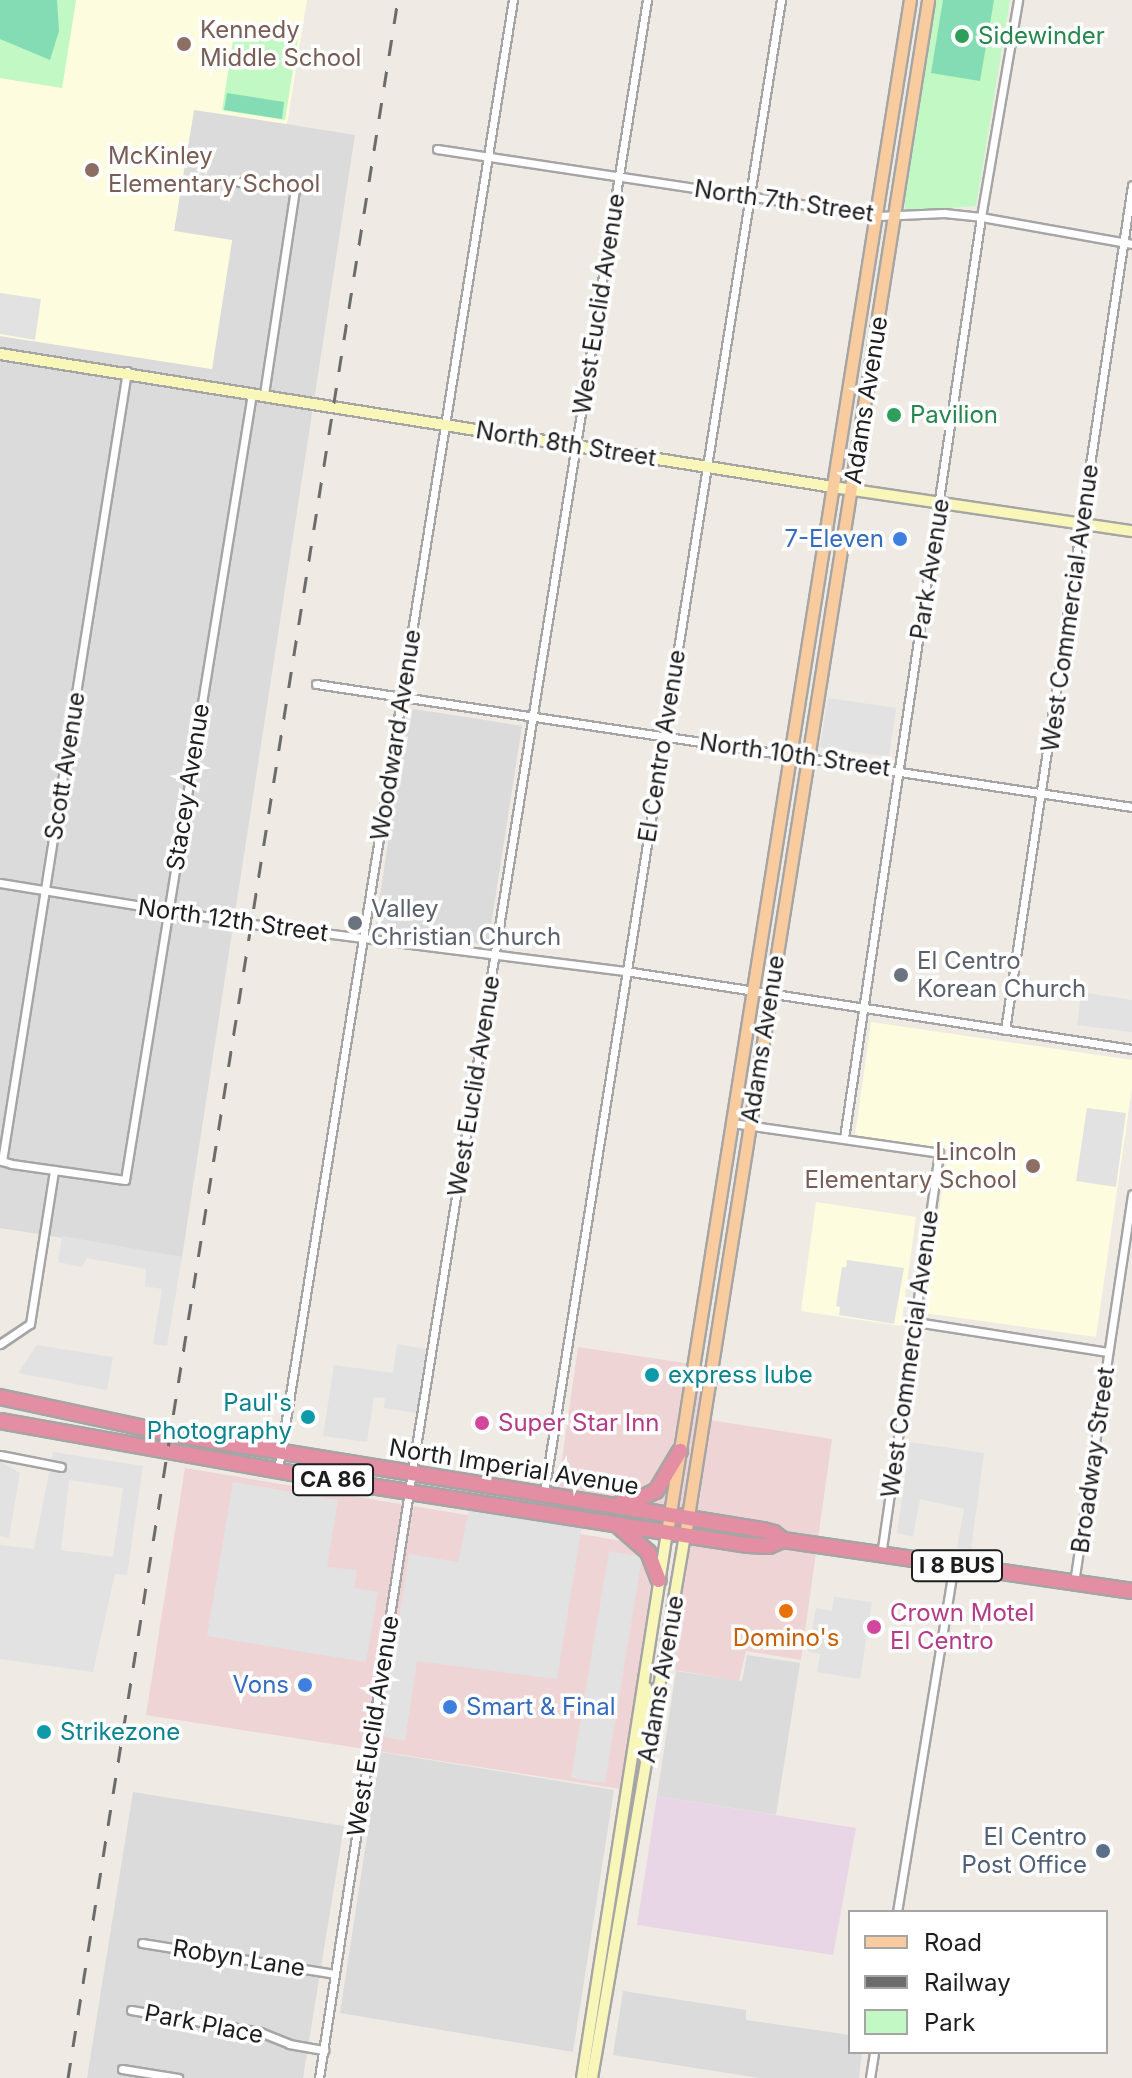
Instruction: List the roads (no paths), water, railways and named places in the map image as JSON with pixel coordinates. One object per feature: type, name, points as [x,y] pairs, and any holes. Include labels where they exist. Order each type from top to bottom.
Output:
[{"type":"highway","name":"North Imperial Avenue","points":[[0,1397],[172,1434],[582,1499],[774,1533],[783,1540],[1132,1591]]},
{"type":"highway","name":"North Imperial Avenue","points":[[0,1421],[278,1470],[685,1535],[769,1546],[783,1540]]},
{"type":"highway","name":"CA 86","points":[[582,1499],[633,1502],[646,1497],[664,1481],[680,1451]]},
{"type":"highway","points":[[616,1524],[648,1552],[659,1580]]},
{"type":"main road","name":"Adams Avenue","points":[[592,2078],[591,2054],[643,1683],[910,0]]},
{"type":"main road","name":"Adams Avenue","points":[[582,2078],[591,2054],[647,1763],[688,1518],[928,0]]},
{"type":"main road","name":"North 8th Street","points":[[0,354],[127,371],[706,467],[1132,531]]},
{"type":"main road","points":[[643,1683],[648,1695],[642,1743],[647,1763]]},
{"type":"main road","points":[[629,1778],[643,1780]]},
{"type":"street","name":"Woodward Avenue","points":[[278,1470],[513,0]]},
{"type":"street","name":"West Euclid Avenue","points":[[319,2078],[409,1491],[647,0]]},
{"type":"street","name":"El Centro Avenue","points":[[544,1493],[781,0]]},
{"type":"street","name":"Park Avenue","points":[[844,1138],[941,503],[981,217],[1018,0]]},
{"type":"street","name":"North 7th Street","points":[[437,149],[878,216],[944,213],[981,217],[1132,244]]},
{"type":"street","points":[[239,182],[295,189],[264,395]]},
{"type":"street","name":"West Commercial Avenue","points":[[1005,1030],[1132,185]]},
{"type":"street","name":"Scott Avenue","points":[[54,1170],[2,1161],[127,371]]},
{"type":"street","name":"Stacey Avenue","points":[[54,1170],[125,1180],[252,393]]},
{"type":"street","name":"North 10th Street","points":[[316,684],[1132,807]]},
{"type":"street","name":"North 12th Street","points":[[0,883],[363,939],[625,971],[751,993],[1132,1049]]},
{"type":"street","points":[[732,1123],[844,1138]]},
{"type":"street","name":"West Commercial Avenue","points":[[844,1138],[939,1153],[881,1555]]},
{"type":"street","points":[[0,1344],[30,1324],[54,1170]]},
{"type":"street","name":"Broadway Street","points":[[1074,1583],[1132,1194]]},
{"type":"street","points":[[916,1322],[1108,1352]]},
{"type":"street","points":[[0,1455],[61,1467]]},
{"type":"street","points":[[897,1910],[954,1565]]},
{"type":"street","name":"Robyn Lane","points":[[142,1943],[335,1974]]},
{"type":"street","name":"Park Place","points":[[131,2010],[260,2032],[289,2044],[324,2050]]},
{"type":"street","points":[[870,2078],[874,2054]]},
{"type":"street","points":[[122,2069],[178,2078]]},
{"type":"railway","points":[[68,2078],[398,0]]},
{"type":"place","name":"Sidewinder","points":[[962,36]]},
{"type":"place","name":"Kennedy Middle School","points":[[184,44]]},
{"type":"place","name":"McKinley Elementary School","points":[[92,170]]},
{"type":"place","name":"Pavilion","points":[[894,415]]},
{"type":"place","name":"7-Eleven","points":[[900,539]]},
{"type":"place","name":"Valley Christian Church","points":[[355,923]]},
{"type":"place","name":"El Centro Korean Church","points":[[901,975]]},
{"type":"place","name":"Lincoln Elementary School","points":[[1033,1166]]},
{"type":"place","name":"express lube","points":[[652,1375]]},
{"type":"place","name":"Paul's Photography","points":[[308,1417]]},
{"type":"place","name":"Super Star Inn","points":[[482,1423]]},
{"type":"place","name":"Domino's","points":[[786,1611]]},
{"type":"place","name":"Crown Motel El Centro","points":[[874,1627]]},
{"type":"place","name":"Vons","points":[[305,1685]]},
{"type":"place","name":"Smart & Final","points":[[450,1707]]},
{"type":"place","name":"Strikezone","points":[[44,1732]]},
{"type":"place","name":"El Centro Post Office","points":[[1103,1851]]}]
